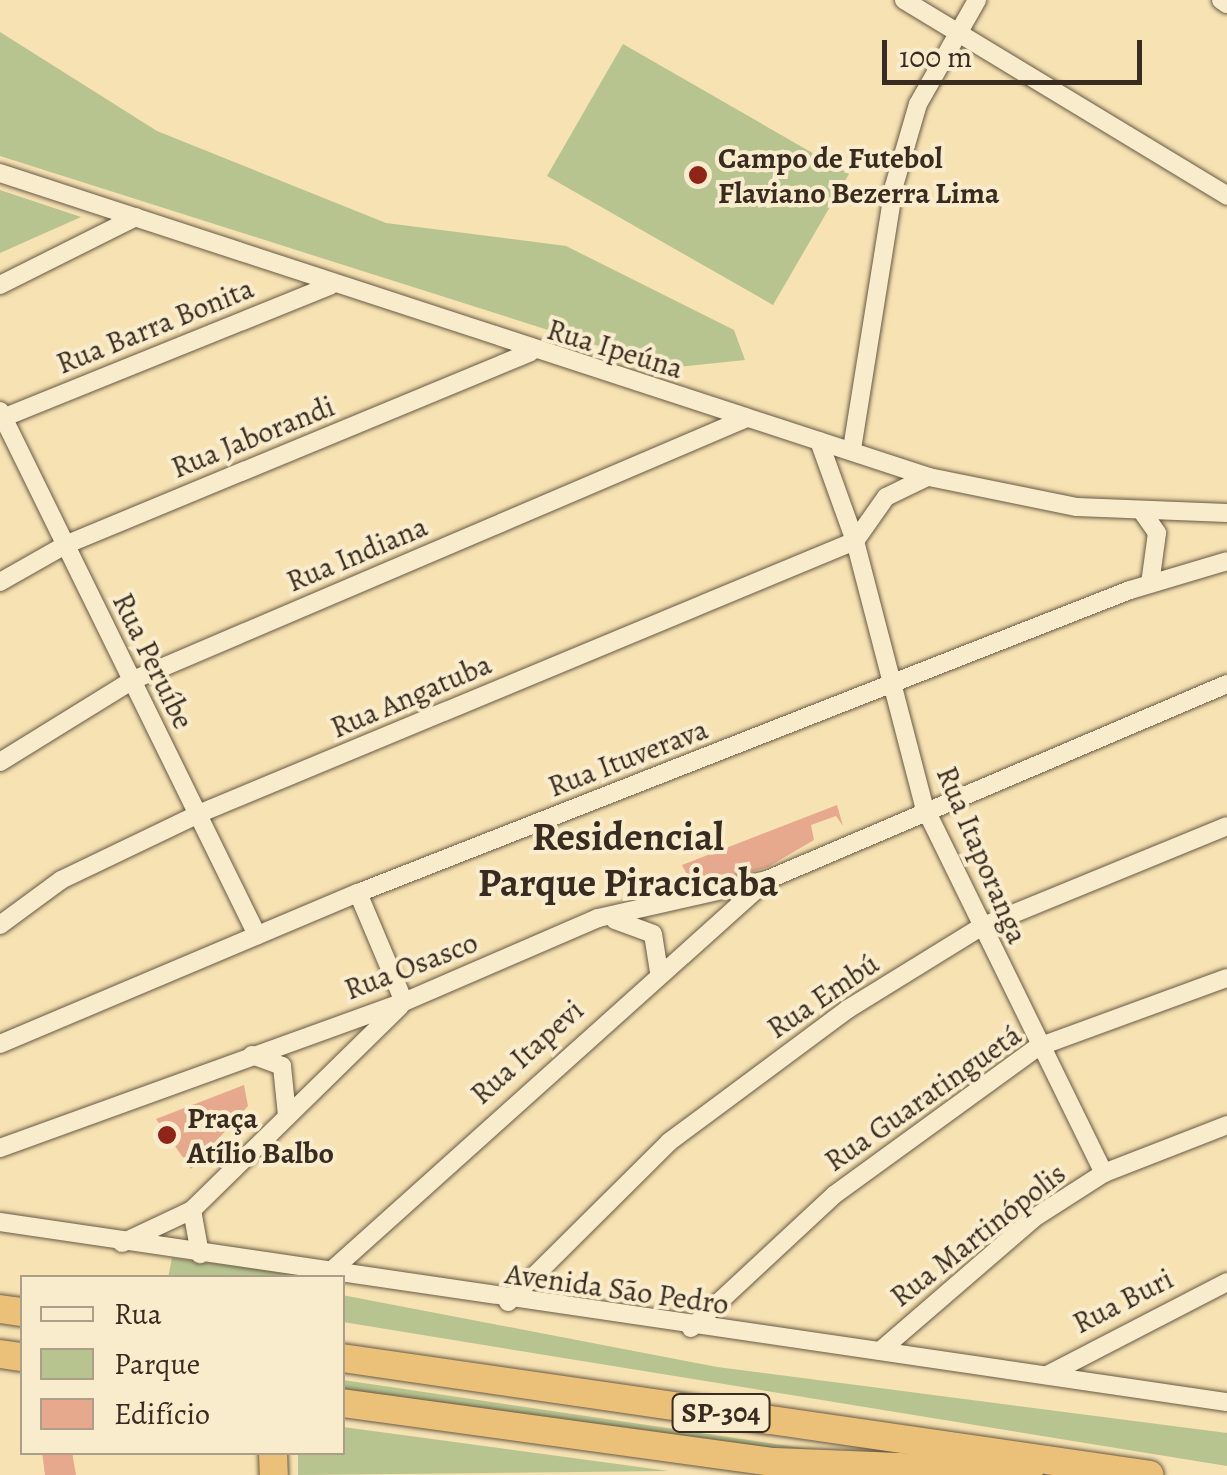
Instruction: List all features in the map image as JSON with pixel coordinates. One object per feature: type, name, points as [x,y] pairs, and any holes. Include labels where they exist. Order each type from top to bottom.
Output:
[{"type":"highway","name":"SP-304","points":[[345,1358],[1150,1475]]},
{"type":"highway","name":"SP-304","points":[[345,1403],[775,1462],[1100,1467]]},
{"type":"highway","points":[[717,1475],[775,1462]]},
{"type":"street","points":[[904,0],[1227,196]]},
{"type":"street","points":[[852,448],[894,186],[918,104],[977,0]]},
{"type":"street","name":"Rua Ipeúna","points":[[0,172],[330,286],[531,352],[852,448],[928,477],[1002,496],[1142,510],[1227,513]]},
{"type":"street","points":[[0,285],[136,217]]},
{"type":"street","name":"Rua Barra Bonita","points":[[1,416],[330,286]]},
{"type":"street","name":"Rua Jaborandi","points":[[0,582],[64,545],[531,352]]},
{"type":"street","name":"Rua Peruíbe","points":[[1,416],[203,812],[257,936]]},
{"type":"street","name":"Rua Indiana","points":[[0,762],[133,680],[747,418]]},
{"type":"street","name":"Rua Itaporanga","points":[[819,441],[855,541],[924,806],[1038,1047],[1104,1173]]},
{"type":"street","points":[[855,541],[886,497],[928,477]]},
{"type":"street","points":[[1142,510],[1157,534],[1150,584]]},
{"type":"street","name":"Rua Angatuba","points":[[0,925],[61,880],[203,812],[855,541]]},
{"type":"street","name":"Rua Ituverava","points":[[0,1044],[358,893],[1150,584],[1227,560]]},
{"type":"street","name":"Rua Osasco","points":[[1,1148],[236,1056],[404,1002],[598,918],[767,880],[924,806],[1227,684]]},
{"type":"street","name":"Rua Embú","points":[[508,1302],[669,1142],[832,1020],[981,926],[1227,826]]},
{"type":"street","name":"Rua Itapevi","points":[[330,1272],[659,971],[723,928],[767,880]]},
{"type":"street","points":[[119,1245],[192,1210],[404,1002],[358,893]]},
{"type":"street","points":[[598,918],[640,923],[653,934],[659,971]]},
{"type":"street","name":"Rua Guaratinguetá","points":[[691,1328],[834,1195],[1038,1047],[1227,978]]},
{"type":"street","points":[[236,1056],[272,1055],[282,1066],[287,1115]]},
{"type":"street","name":"Rua Martinópolis","points":[[880,1351],[1034,1218],[1104,1173],[1227,1125]]},
{"type":"street","points":[[192,1210],[190,1234],[200,1254]]},
{"type":"street","name":"Avenida São Pedro","points":[[0,1222],[119,1245],[1227,1402]]},
{"type":"street","name":"Rua Buri","points":[[1047,1375],[1227,1282]]},
{"type":"green space","points":[[0,32],[157,131],[386,223],[566,246],[734,330],[745,360],[668,368],[0,156]]},
{"type":"green space","name":"Campo de Futebol Flaviano Bezerra Lima","points":[[623,44],[849,174],[773,305],[547,176]]},
{"type":"green space","points":[[0,190],[81,217],[0,253]]},
{"type":"green space","points":[[172,1258],[306,1275],[169,1275]]},
{"type":"green space","points":[[345,1296],[717,1367],[1227,1433],[1227,1466],[345,1322]]},
{"type":"green space","points":[[345,1380],[986,1475],[910,1475],[345,1392]]},
{"type":"green space","points":[[345,1427],[669,1471],[298,1475],[298,1455],[345,1455]]},
{"type":"building","points":[[837,805],[843,826],[836,816],[811,825],[814,840],[768,867],[694,888],[682,865]]},
{"type":"building","points":[[244,1085],[248,1106],[191,1169],[156,1119]]},
{"type":"building","points":[[42,1455],[73,1455],[76,1475],[45,1475]]},
{"type":"place","name":"Campo de Futebol Flaviano Bezerra Lima","points":[[698,175]]},
{"type":"place","name":"Praça Atílio Balbo","points":[[167,1135]]},
{"type":"district","name":"Residencial Parque Piracicaba","points":[[628,860]]}]
